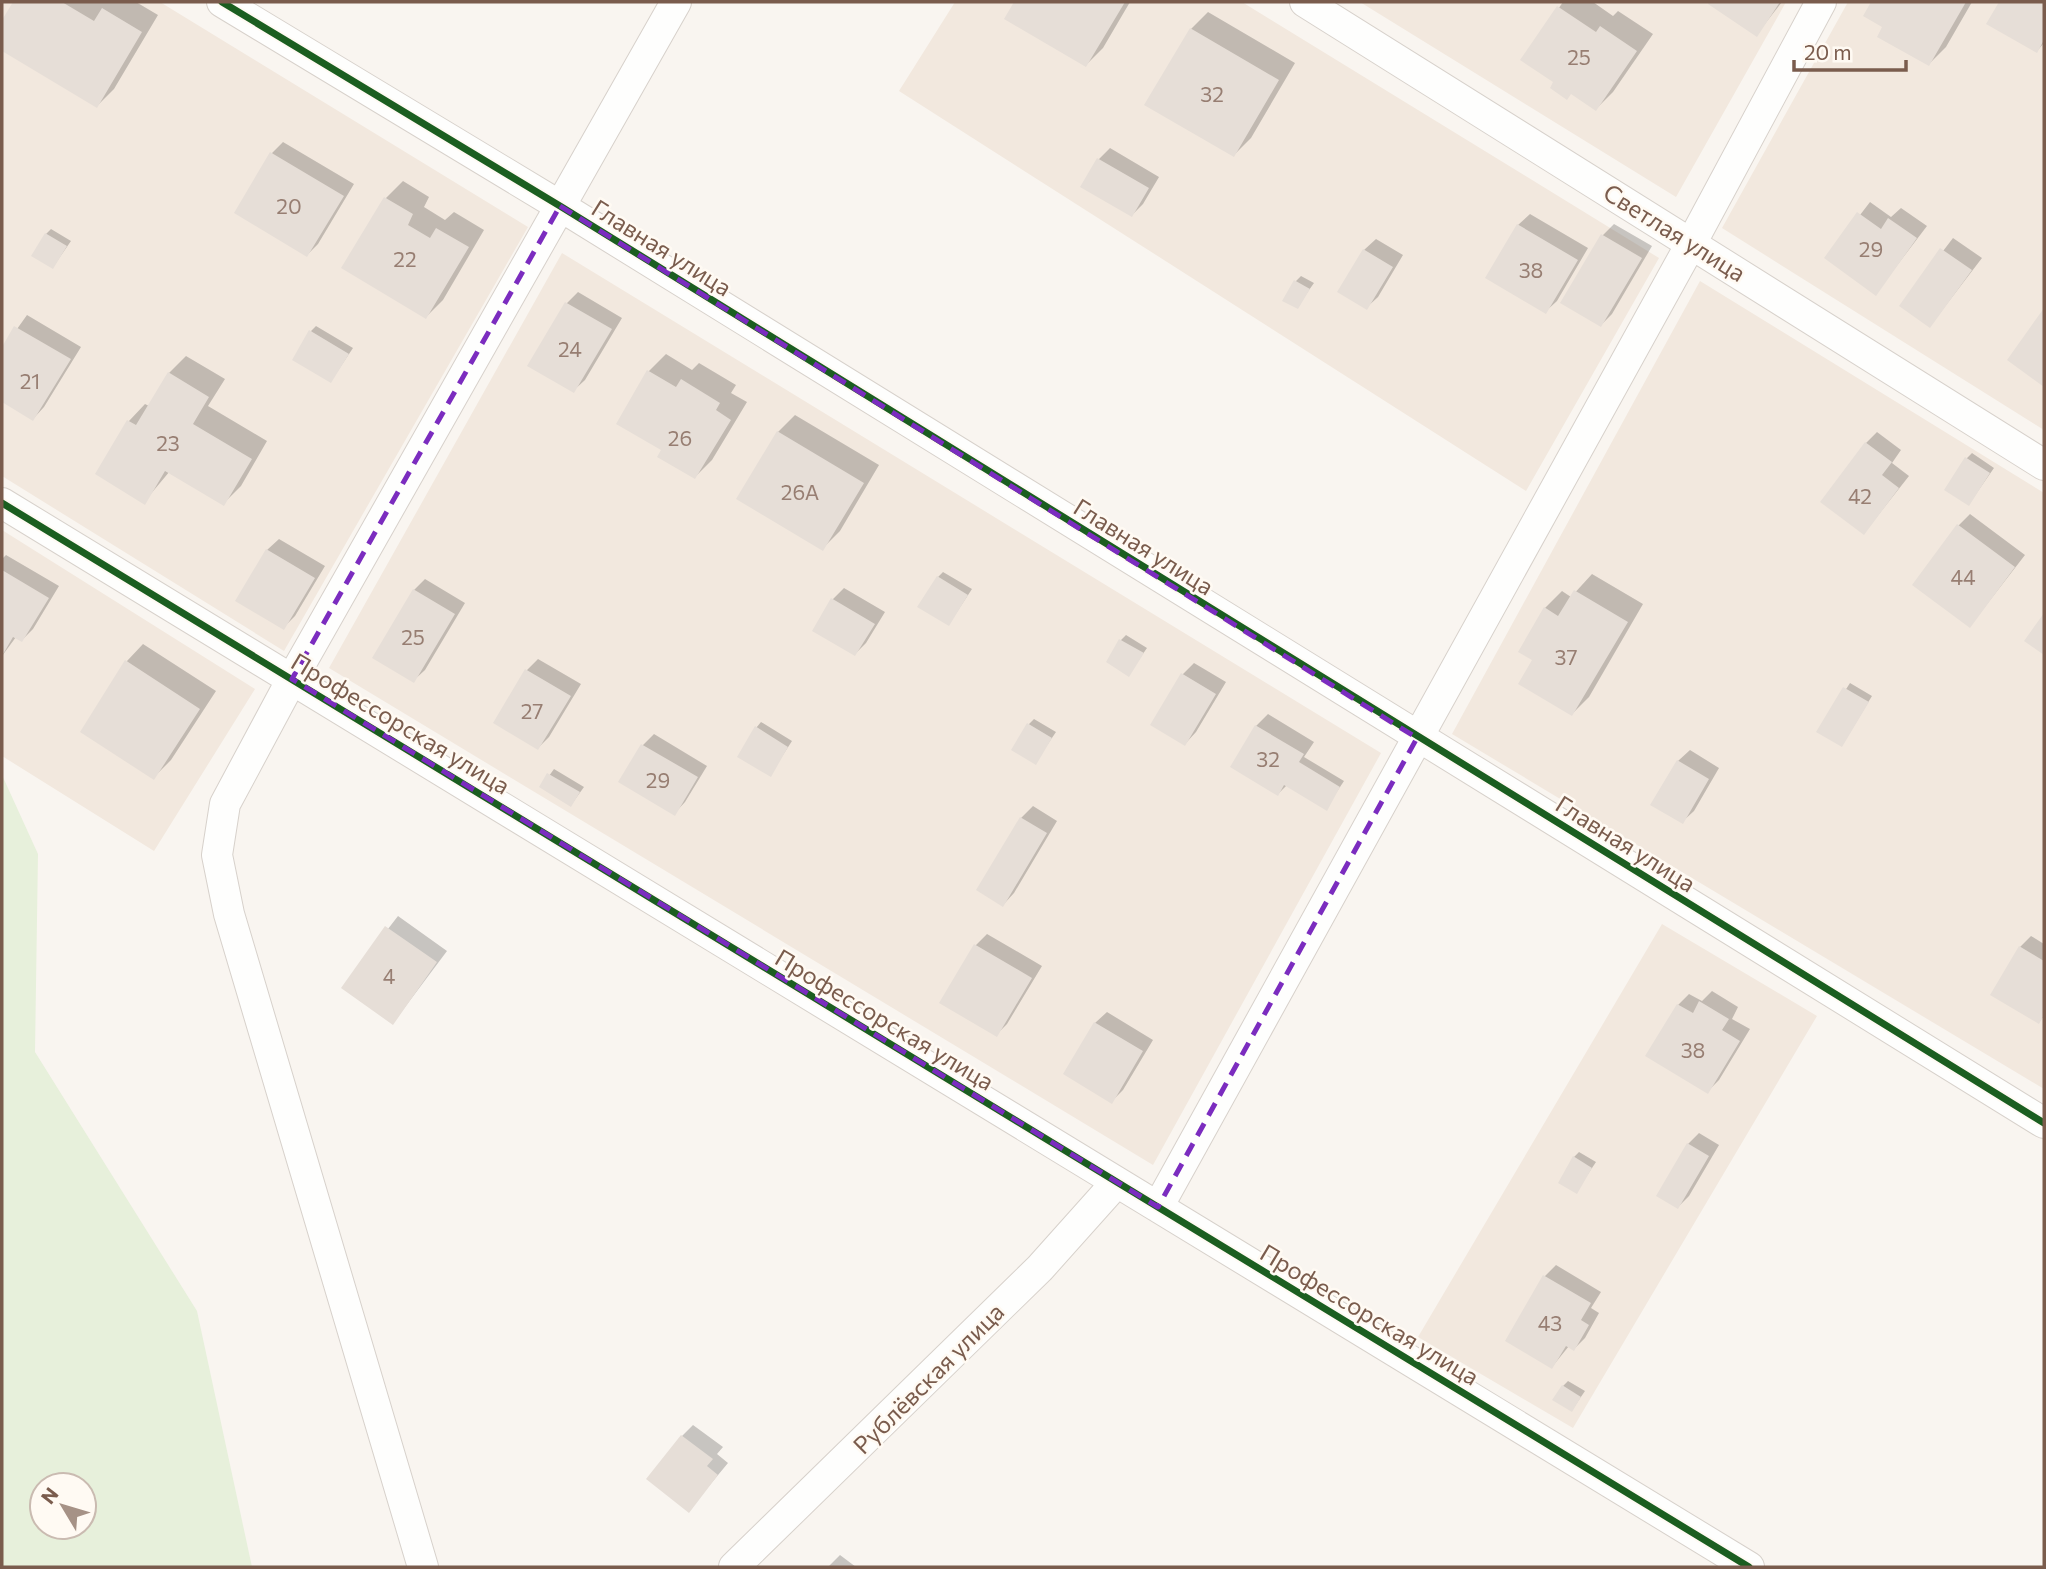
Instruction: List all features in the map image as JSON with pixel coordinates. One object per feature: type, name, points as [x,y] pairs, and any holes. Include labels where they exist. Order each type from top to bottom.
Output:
[{"type":"street","name":"Главная улица","points":[[222,2],[560,206],[2044,1123]]},
{"type":"street","points":[[423,1567],[229,914],[217,855],[225,804],[292,678],[676,2]]},
{"type":"street","name":"Светлая улица","points":[[1305,2],[2044,465]]},
{"type":"street","points":[[1158,1207],[1692,242],[1821,2]]},
{"type":"street","name":"Профессорская улица","points":[[2,503],[1749,1567]]},
{"type":"street","name":"Рублёвская улица","points":[[734,1567],[1040,1268],[1116,1183]]},
{"type":"highlighted area","points":[[560,206],[1417,738],[1158,1207],[292,679]]},
{"type":"shaded area","points":[[2,2],[160,2],[528,227],[284,651],[2,476]]},
{"type":"shaded area","points":[[955,2],[1242,2],[1659,258],[1526,491],[899,91]]},
{"type":"shaded area","points":[[1360,2],[1786,2],[1676,197]]},
{"type":"shaded area","points":[[1848,2],[2044,2],[2044,430],[1722,228]]},
{"type":"shaded area","points":[[562,253],[1381,753],[1153,1165],[329,668]]},
{"type":"shaded area","points":[[1700,281],[2044,493],[2044,1089],[1452,734]]},
{"type":"shaded area","points":[[2,530],[255,689],[154,851],[2,756]]},
{"type":"shaded area","points":[[1662,924],[1817,1016],[1573,1428],[1418,1337]]},
{"type":"green space","points":[[2,775],[38,854],[35,1052],[197,1311],[252,1567],[2,1567]]},
{"type":"building","points":[[13,2],[62,2],[94,21],[102,8],[142,32],[97,108],[2,51],[2,20]]},
{"type":"building","points":[[1014,2],[1125,2],[1086,67],[1004,19]]},
{"type":"building","points":[[1780,2],[1757,37],[1708,4]]},
{"type":"building","points":[[1871,2],[1966,2],[1929,66],[1877,37],[1882,27],[1863,16]]},
{"type":"building","points":[[1999,2],[2044,2],[2044,40],[2037,53],[1986,24]]},
{"type":"building","points":[[1557,6],[1596,32],[1600,26],[1637,51],[1596,111],[1571,94],[1567,100],[1550,88],[1553,82],[1520,60]]},
{"type":"building","points":[[1190,28],[1279,80],[1234,157],[1144,105]]},
{"type":"building","points":[[270,152],[344,196],[307,257],[234,213]]},
{"type":"building","points":[[1097,158],[1149,188],[1132,217],[1080,187]]},
{"type":"building","points":[[384,197],[413,214],[408,225],[430,238],[436,228],[469,247],[426,319],[341,268]]},
{"type":"building","points":[[1857,212],[1881,229],[1888,218],[1917,238],[1876,296],[1824,258]]},
{"type":"building","points":[[1517,224],[1578,260],[1546,314],[1485,278]]},
{"type":"building","points":[[45,233],[67,246],[53,269],[31,256]]},
{"type":"building","points":[[1601,234],[1642,258],[1601,327],[1560,303]]},
{"type":"building","points":[[1940,248],[1972,270],[1930,328],[1899,306]]},
{"type":"building","points":[[1363,249],[1393,267],[1367,310],[1337,292]]},
{"type":"building","points":[[1294,280],[1310,289],[1298,309],[1282,301]]},
{"type":"building","points":[[565,302],[612,329],[574,393],[527,366]]},
{"type":"building","points":[[2044,308],[2044,387],[2007,360]]},
{"type":"building","points":[[14,326],[71,359],[33,421],[2,402],[2,347]]},
{"type":"building","points":[[309,330],[349,354],[331,383],[292,360]]},
{"type":"building","points":[[647,370],[676,387],[681,379],[720,403],[716,410],[731,420],[695,479],[657,457],[661,450],[616,424]]},
{"type":"building","points":[[168,372],[209,397],[193,424],[252,459],[224,506],[165,471],[145,505],[95,474],[127,420],[136,425]]},
{"type":"building","points":[[777,431],[864,483],[823,551],[736,499]]},
{"type":"building","points":[[1865,442],[1892,462],[1882,475],[1899,488],[1864,535],[1820,502]]},
{"type":"building","points":[[1965,457],[1990,473],[1969,506],[1944,490]]},
{"type":"building","points":[[1957,524],[2015,567],[1970,628],[1912,585]]},
{"type":"building","points":[[266,549],[315,578],[284,630],[235,601]]},
{"type":"building","points":[[2,570],[49,598],[22,642],[13,637],[2,656]]},
{"type":"building","points":[[937,576],[968,595],[949,626],[917,607]]},
{"type":"building","points":[[413,589],[455,614],[414,683],[372,658]]},
{"type":"building","points":[[1574,590],[1628,622],[1572,716],[1518,684],[1532,660],[1518,652],[1544,607],[1558,616]]},
{"type":"building","points":[[831,598],[875,624],[855,656],[812,631]]},
{"type":"building","points":[[2044,613],[2044,655],[2024,641]]},
{"type":"building","points":[[1119,639],[1144,653],[1129,677],[1106,662]]},
{"type":"building","points":[[125,660],[200,709],[154,780],[80,732]]},
{"type":"building","points":[[525,669],[571,696],[538,750],[493,723]]},
{"type":"building","points":[[1181,673],[1216,694],[1185,746],[1150,725]]},
{"type":"building","points":[[1843,687],[1869,702],[1842,747],[1816,732]]},
{"type":"building","points":[[1027,723],[1052,738],[1036,765],[1011,750]]},
{"type":"building","points":[[1255,725],[1304,754],[1299,762],[1340,787],[1327,811],[1284,785],[1278,796],[1230,767]]},
{"type":"building","points":[[755,726],[788,747],[771,777],[737,757]]},
{"type":"building","points":[[641,744],[698,777],[675,816],[618,782]]},
{"type":"building","points":[[1677,760],[1709,779],[1683,824],[1650,805]]},
{"type":"building","points":[[547,773],[580,792],[571,807],[539,787]]},
{"type":"building","points":[[1020,817],[1047,833],[1003,907],[976,890]]},
{"type":"building","points":[[385,926],[437,962],[393,1025],[341,988]]},
{"type":"building","points":[[974,944],[1032,978],[997,1037],[939,1003]]},
{"type":"building","points":[[2019,946],[2044,961],[2044,1015],[2039,1024],[1990,995]]},
{"type":"building","points":[[1699,1001],[1729,1019],[1722,1030],[1740,1041],[1708,1094],[1645,1056],[1677,1004],[1693,1013]]},
{"type":"building","points":[[1094,1022],[1143,1051],[1112,1104],[1063,1074]]},
{"type":"building","points":[[1687,1143],[1709,1156],[1678,1209],[1656,1196]]},
{"type":"building","points":[[1573,1156],[1592,1168],[1577,1194],[1558,1183]]},
{"type":"building","points":[[1543,1275],[1591,1303],[1581,1320],[1589,1325],[1574,1351],[1566,1346],[1552,1369],[1505,1341]]},
{"type":"building","points":[[1562,1385],[1581,1397],[1572,1412],[1552,1400]]},
{"type":"building","points":[[681,1435],[713,1459],[707,1466],[718,1475],[689,1513],[646,1479]]},
{"type":"cycle path","points":[[222,2],[560,206],[2044,1123]]},
{"type":"cycle path","points":[[2,503],[1749,1567]]}]
